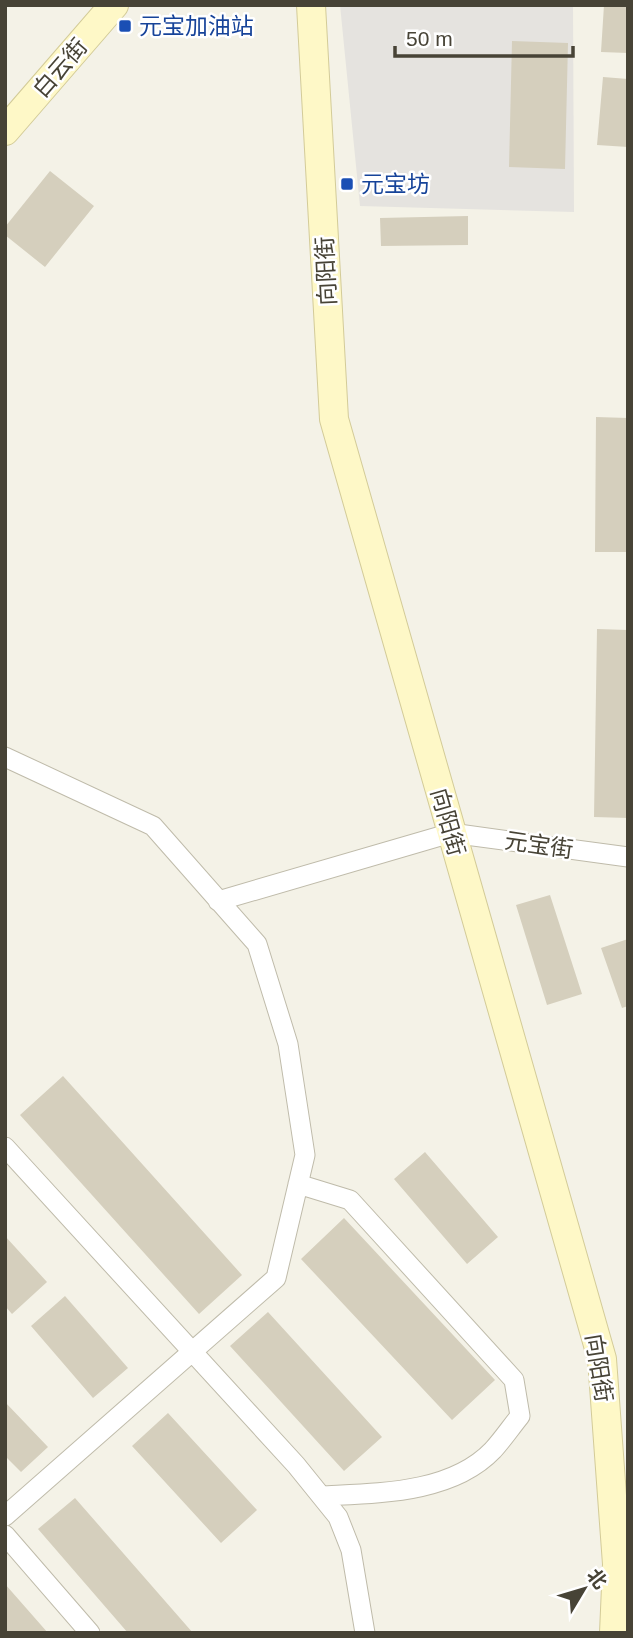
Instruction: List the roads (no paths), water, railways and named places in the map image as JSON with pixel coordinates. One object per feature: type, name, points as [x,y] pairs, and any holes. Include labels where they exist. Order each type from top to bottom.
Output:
[{"type":"street","name":"白云街","points":[[5,131],[114,5]]},
{"type":"street","name":"向阳街","points":[[311,5],[334,419],[602,1359],[617,1564],[614,1633]]},
{"type":"street","points":[[5,757],[153,826],[257,944],[288,1044],[305,1155],[276,1278],[5,1516]]},
{"type":"street","name":"元宝街","points":[[451,833],[628,856]]},
{"type":"street","points":[[218,901],[451,833]]},
{"type":"street","points":[[5,1147],[193,1351],[338,1517],[351,1550],[365,1633]]},
{"type":"street","points":[[298,1184],[350,1200],[514,1380],[520,1416],[492,1451],[452,1478],[382,1493],[321,1496]]},
{"type":"street","points":[[5,1535],[90,1633]]},
{"type":"place","name":"元宝加油站","points":[[125,26]]},
{"type":"place","name":"元宝坊","points":[[347,184]]}]
